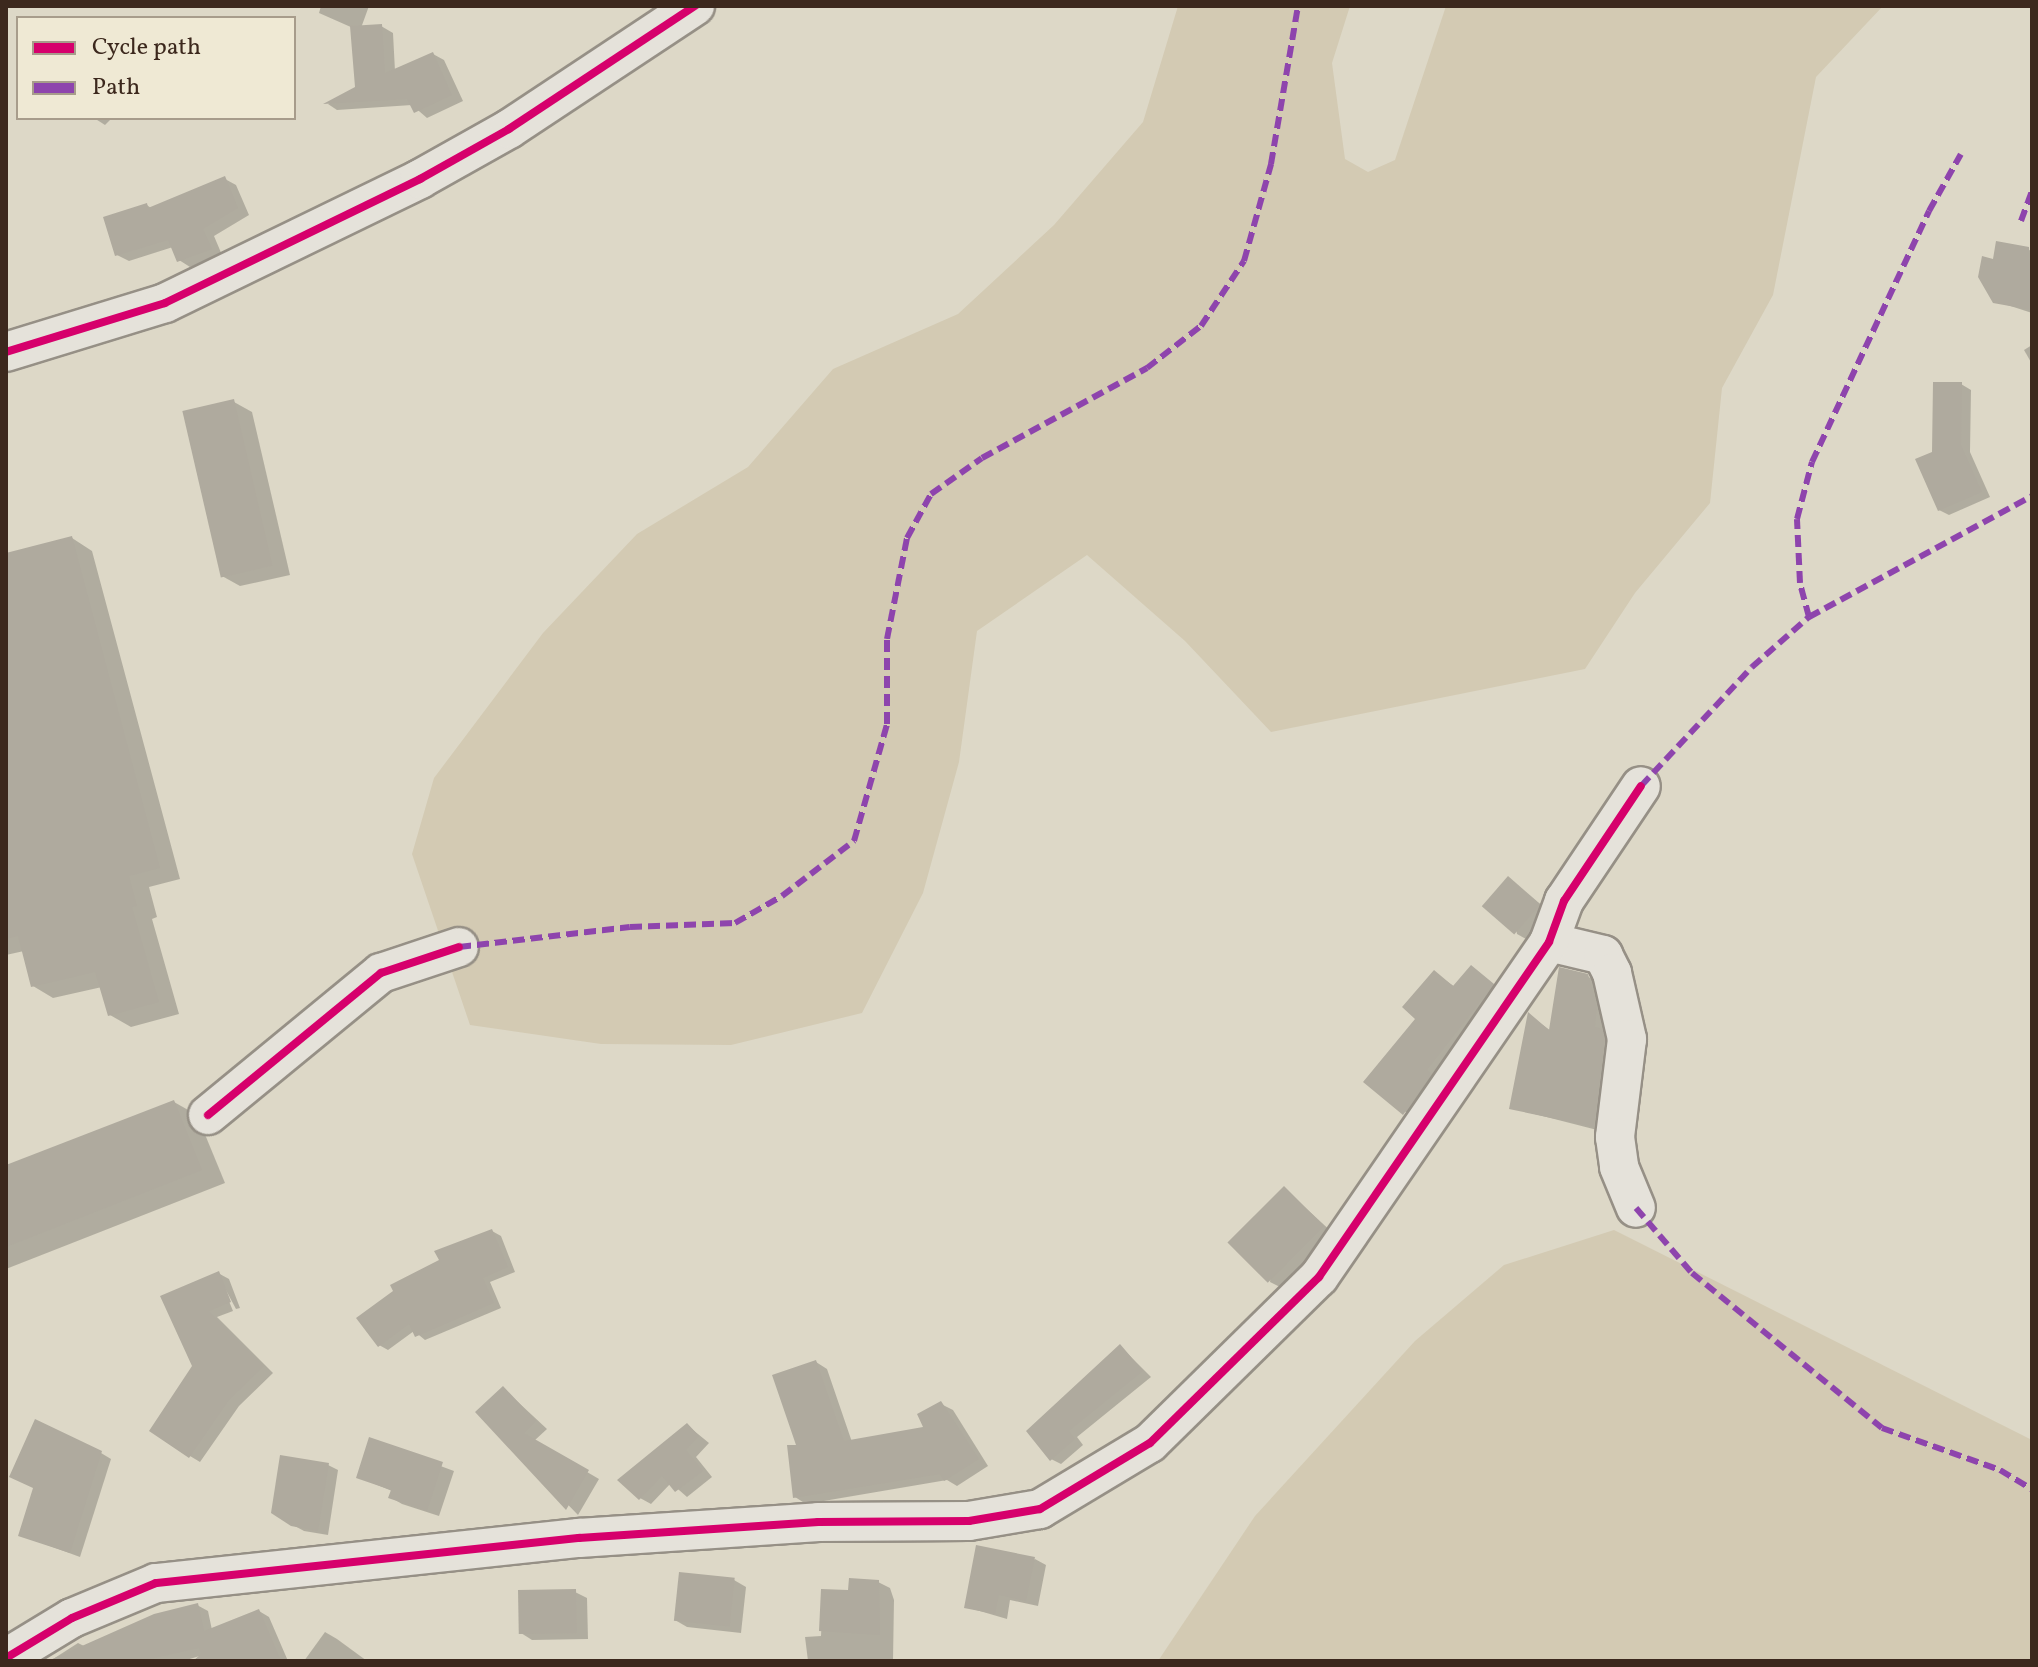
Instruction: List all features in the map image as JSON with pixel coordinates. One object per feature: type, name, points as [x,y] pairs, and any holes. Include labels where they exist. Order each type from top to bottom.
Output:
[{"type":"street","points":[[6,352],[165,303],[420,179],[509,129],[695,6]]},
{"type":"street","points":[[6,1658],[72,1618],[156,1583],[579,1538],[818,1522],[969,1521],[1040,1509],[1150,1443],[1319,1277],[1549,942],[1564,901],[1641,786]]},
{"type":"street","points":[[1549,942],[1603,955],[1612,973],[1627,1039],[1615,1137],[1619,1167],[1636,1208]]},
{"type":"street","points":[[208,1115],[381,973],[459,947]]},
{"type":"shaded area","points":[[1178,6],[1350,6],[1332,63],[1345,159],[1368,172],[1395,160],[1446,6],[1883,6],[1816,77],[1773,295],[1722,388],[1710,503],[1635,593],[1585,669],[1271,732],[1185,641],[1087,555],[977,631],[959,762],[923,893],[862,1013],[731,1045],[601,1044],[470,1025],[412,854],[434,778],[543,633],[637,534],[748,467],[833,369],[958,314],[1054,225],[1143,122]]},
{"type":"shaded area","points":[[1614,1230],[2032,1440],[2032,1661],[1158,1661],[1255,1516],[1415,1341],[1504,1265]]},
{"type":"building","points":[[382,24],[385,73],[433,52],[452,95],[414,113],[407,99],[323,104],[355,87],[350,26]]},
{"type":"building","points":[[225,176],[238,208],[203,229],[212,249],[177,262],[168,240],[115,256],[103,217],[147,203],[148,208]]},
{"type":"building","points":[[1996,241],[2029,247],[2032,310],[1993,303],[1978,277],[1982,256],[1993,259]]},
{"type":"building","points":[[1933,382],[1962,382],[1961,445],[1982,492],[1938,511],[1915,459],[1932,452]]},
{"type":"building","points":[[234,399],[272,566],[221,578],[182,411]]},
{"type":"building","points":[[72,536],[160,868],[129,876],[137,906],[132,907],[159,1002],[108,1016],[95,972],[31,987],[18,936],[6,939],[6,553]]},
{"type":"building","points":[[1508,876],[1540,904],[1514,934],[1482,906]]},
{"type":"building","points":[[1471,965],[1494,984],[1427,1070],[1432,1074],[1403,1115],[1363,1082],[1415,1019],[1402,1007],[1434,970],[1453,986]]},
{"type":"building","points":[[1559,967],[1588,974],[1597,1007],[1595,1027],[1602,1029],[1605,1040],[1594,1127],[1509,1109],[1528,1012],[1549,1030]]},
{"type":"building","points":[[174,1100],[202,1170],[6,1247],[6,1165]]},
{"type":"building","points":[[1284,1186],[1324,1226],[1268,1283],[1227,1243]]},
{"type":"building","points":[[492,1229],[508,1267],[483,1278],[494,1303],[415,1337],[409,1324],[378,1347],[356,1318],[393,1291],[390,1285],[439,1260],[434,1251]]},
{"type":"building","points":[[219,1271],[231,1302],[209,1311],[264,1366],[229,1400],[189,1458],[149,1431],[192,1366],[160,1296]]},
{"type":"building","points":[[1120,1344],[1143,1371],[1069,1431],[1075,1439],[1050,1461],[1026,1431]]},
{"type":"building","points":[[816,1360],[844,1441],[923,1427],[917,1414],[941,1401],[979,1459],[944,1481],[940,1474],[793,1498],[787,1445],[796,1445],[772,1375]]},
{"type":"building","points":[[503,1386],[536,1421],[524,1433],[589,1470],[566,1510],[475,1412]]},
{"type":"building","points":[[35,1419],[102,1451],[70,1553],[18,1536],[33,1488],[9,1477]]},
{"type":"building","points":[[687,1423],[699,1436],[686,1450],[703,1471],[675,1492],[662,1476],[639,1500],[617,1480]]},
{"type":"building","points":[[369,1437],[443,1462],[427,1511],[388,1498],[391,1490],[356,1478]]},
{"type":"building","points":[[280,1455],[329,1463],[318,1531],[291,1526],[271,1513]]},
{"type":"building","points":[[976,1545],[1035,1557],[1026,1601],[999,1595],[995,1614],[964,1608]]},
{"type":"building","points":[[679,1572],[735,1578],[730,1627],[674,1621]]},
{"type":"building","points":[[849,1578],[879,1580],[880,1635],[819,1631],[821,1589],[848,1590]]},
{"type":"building","points":[[576,1589],[577,1633],[519,1634],[518,1590]]},
{"type":"building","points":[[198,1603],[204,1631],[259,1609],[281,1661],[193,1661],[201,1654],[199,1648],[141,1661],[48,1661],[154,1614]]},
{"type":"marked path","points":[[459,947],[630,927],[735,923],[782,896],[854,841],[887,724],[887,639],[907,538],[931,494],[982,458],[1147,368],[1201,326],[1244,261],[1271,164],[1298,6]]},
{"type":"marked path","points":[[1809,617],[1800,583],[1797,519],[1812,462],[1929,211],[1961,154]]},
{"type":"marked path","points":[[2021,221],[2032,191]]},
{"type":"marked path","points":[[1641,786],[1752,667],[1809,617],[2032,496]]},
{"type":"marked path","points":[[1636,1208],[1692,1273],[1882,1428],[2000,1470],[2032,1489]]},
{"type":"cycle path","points":[[6,352],[165,303],[420,179],[509,129],[695,6]]},
{"type":"cycle path","points":[[6,1658],[72,1618],[156,1583],[579,1538],[818,1522],[969,1521],[1040,1509],[1150,1443],[1319,1277],[1549,942],[1564,901],[1641,786]]},
{"type":"cycle path","points":[[208,1115],[381,973],[459,947]]}]
